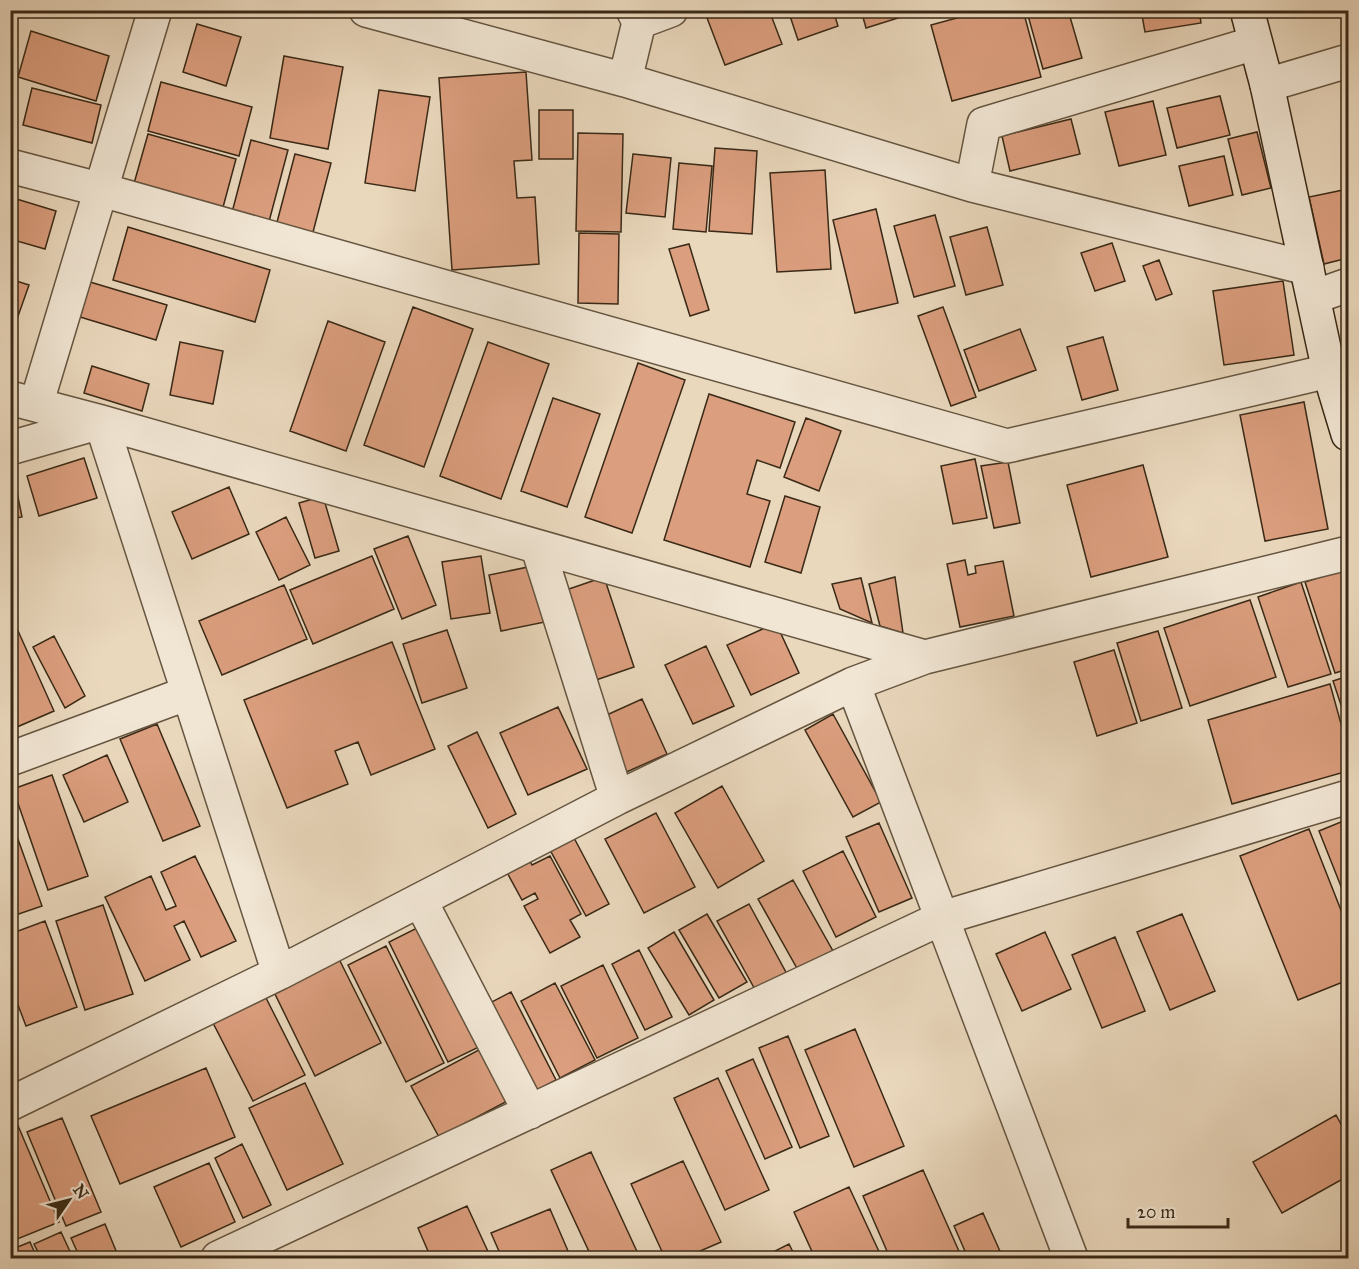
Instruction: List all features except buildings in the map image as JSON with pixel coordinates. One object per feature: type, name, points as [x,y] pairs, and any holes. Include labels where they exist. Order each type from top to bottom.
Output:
[{"type":"street","points":[[155,10],[102,190],[23,402],[101,422],[925,657]]},
{"type":"street","points":[[366,10],[625,80],[972,186],[1310,283],[1348,285]]},
{"type":"street","points":[[625,80],[636,16],[671,10]]},
{"type":"street","points":[[1247,10],[1267,85],[1329,371],[1348,434]]},
{"type":"street","points":[[972,186],[984,124],[1255,43]]},
{"type":"street","points":[[1267,85],[1348,61]]},
{"type":"street","points":[[10,166],[1007,446],[1329,371]]},
{"type":"street","points":[[10,448],[101,422]]},
{"type":"street","points":[[101,422],[279,972]]},
{"type":"street","points":[[538,548],[617,798]]},
{"type":"street","points":[[10,1104],[279,972],[617,798],[853,684],[925,657],[1348,553]]},
{"type":"street","points":[[853,684],[1071,1258]]},
{"type":"street","points":[[10,759],[188,693]]},
{"type":"street","points":[[218,1258],[942,918],[1348,797]]},
{"type":"street","points":[[420,900],[530,1112]]}]
